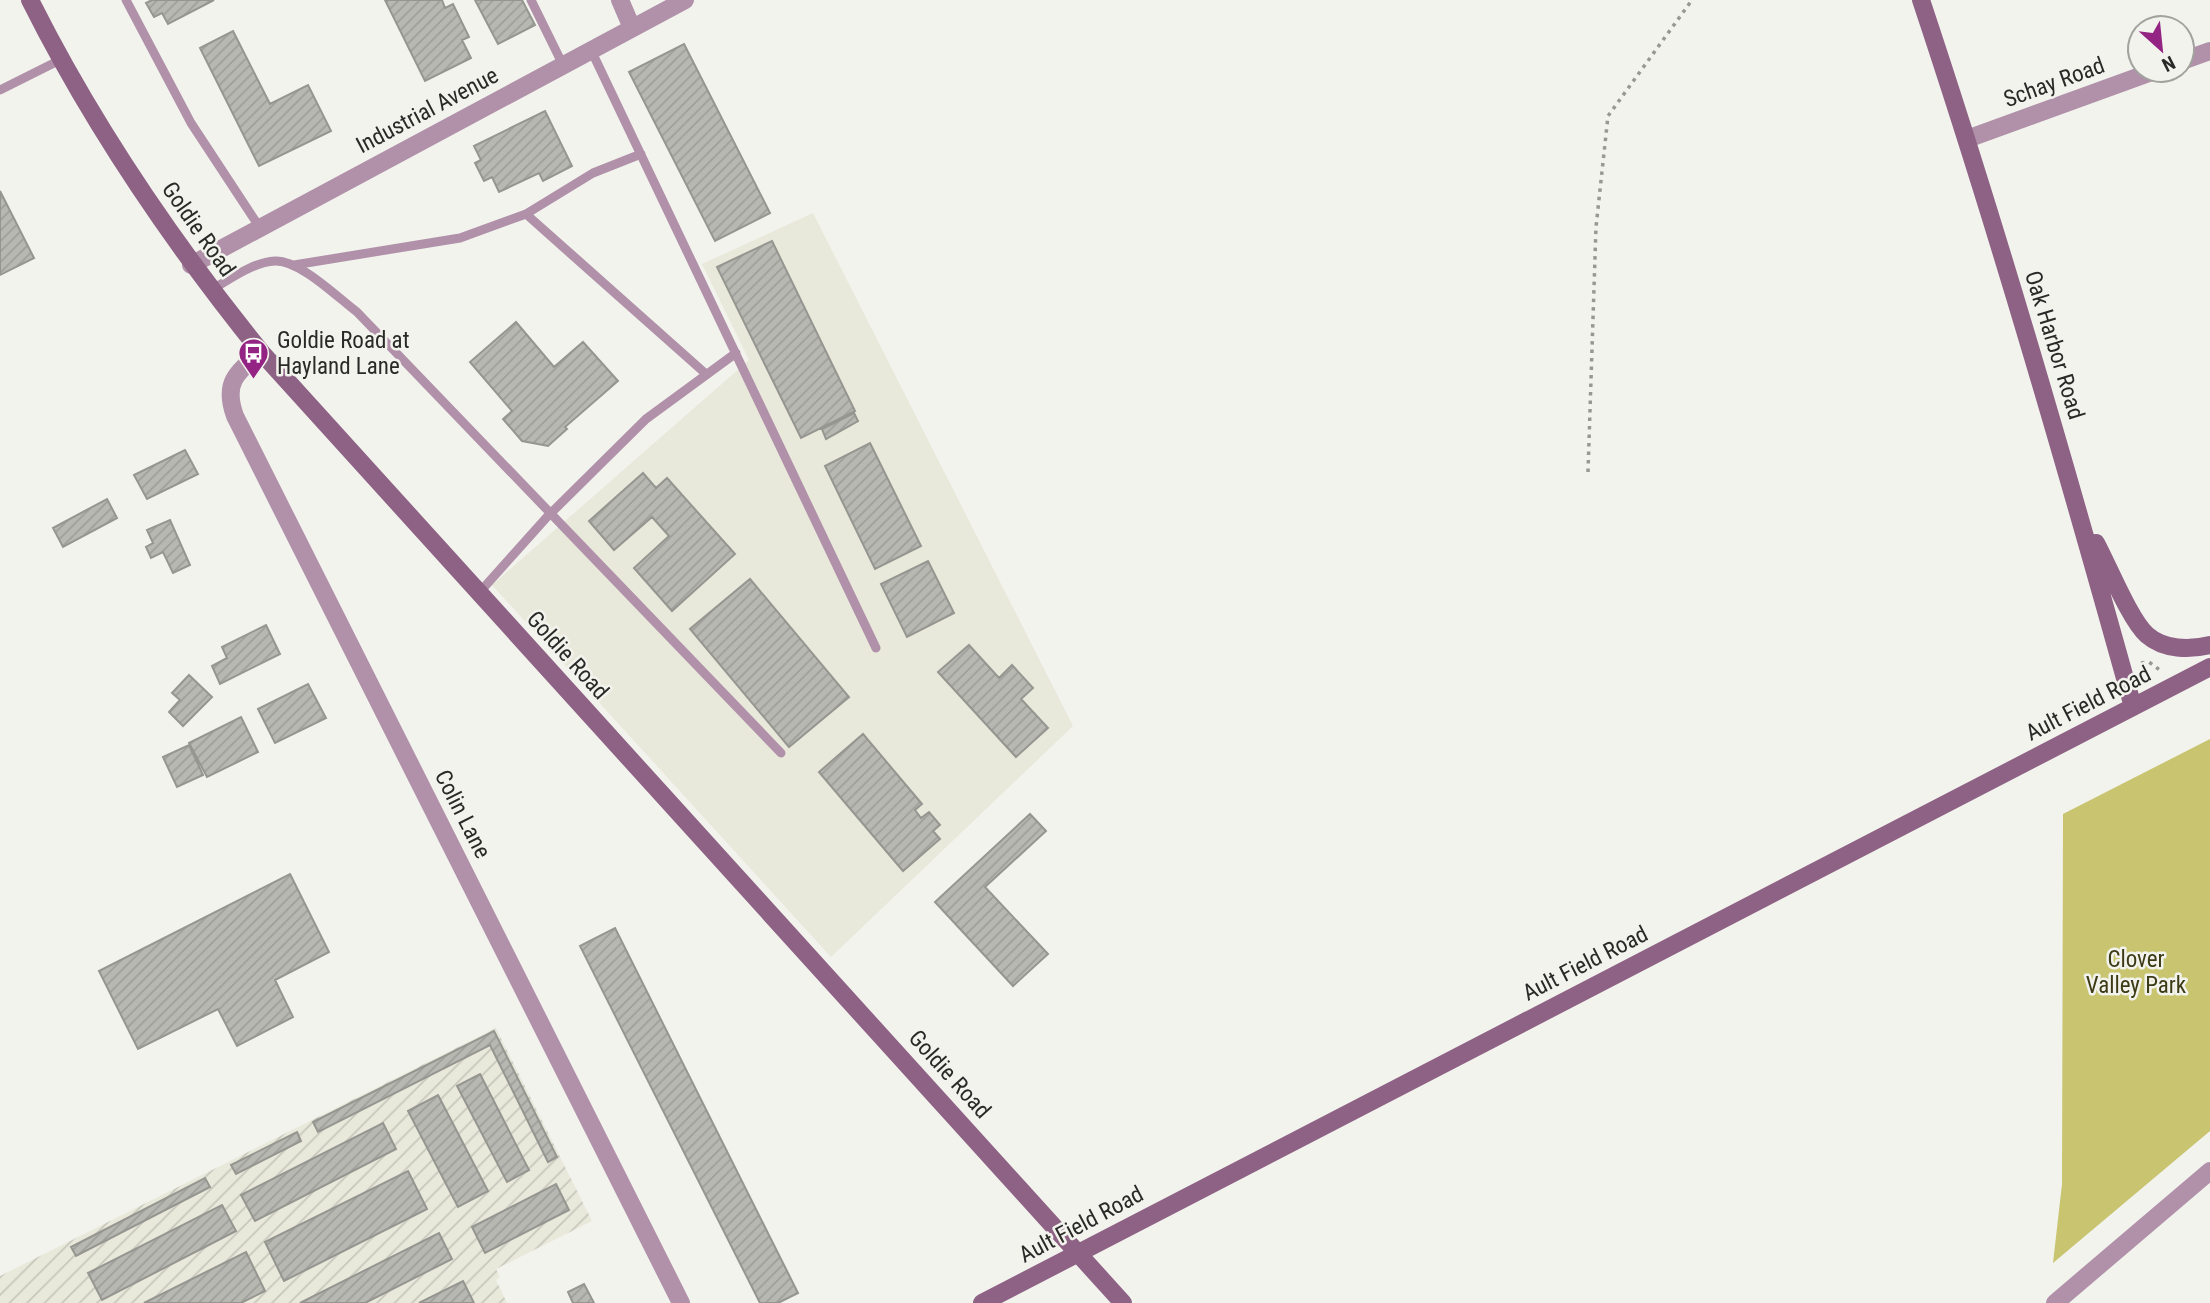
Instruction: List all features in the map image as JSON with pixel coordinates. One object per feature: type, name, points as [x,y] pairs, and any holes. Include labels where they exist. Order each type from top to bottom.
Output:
[{"type":"street","name":"Goldie Road","points":[[30,0],[60,60],[191,265],[261,352],[1123,1303]]},
{"type":"street","points":[[620,0],[632,28]]},
{"type":"street","name":"Industrial Avenue","points":[[191,265],[685,0]]},
{"type":"street","name":"Oak Harbor Road","points":[[1921,0],[1967,139],[2081,515],[2133,707]]},
{"type":"street","name":"Schay Road","points":[[1967,139],[2126,81]]},
{"type":"street","name":"Colin Lane","points":[[261,352],[238,372],[229,391],[235,416],[681,1303]]},
{"type":"street","points":[[2081,515],[2147,635],[2179,648],[2196,649],[2210,645]]},
{"type":"street","name":"Ault Field Road","points":[[982,1303],[2210,667]]},
{"type":"street","points":[[2055,1303],[2210,1171]]},
{"type":"lane","points":[[126,0],[191,123],[260,228]]},
{"type":"lane","points":[[531,0],[563,65]]},
{"type":"lane","points":[[591,50],[876,648]]},
{"type":"lane","points":[[0,90],[60,60]]},
{"type":"lane","points":[[211,290],[251,268],[274,261],[295,265],[460,238],[526,214],[593,173],[640,153]]},
{"type":"lane","points":[[526,214],[706,374]]},
{"type":"lane","points":[[295,265],[357,312],[781,752]]},
{"type":"lane","points":[[479,593],[551,514],[646,419],[736,353]]},
{"type":"path","points":[[1588,472],[1596,227],[1608,116],[1692,0]]},
{"type":"path","points":[[2141,663],[2152,663],[2162,673]]},
{"type":"shaded area","points":[[813,213],[1073,726],[831,957],[492,585],[749,360],[702,264]]},
{"type":"shaded area","points":[[496,1028],[592,1221],[496,1269],[500,1277],[496,1280],[507,1303],[0,1303],[0,1276]]},
{"type":"green space","name":"Clover Valley Park","points":[[2210,739],[2210,1131],[2053,1263],[2062,1184],[2063,814]]},
{"type":"building","points":[[152,0],[214,0],[168,24],[162,13],[154,17],[146,3]]},
{"type":"building","points":[[385,0],[442,0],[445,8],[453,4],[469,37],[462,40],[471,58],[425,81]]},
{"type":"building","points":[[475,0],[522,0],[535,25],[498,44]]},
{"type":"building","points":[[233,31],[270,104],[308,85],[331,131],[259,166],[200,48]]},
{"type":"building","points":[[684,44],[770,213],[715,241],[629,72]]},
{"type":"building","points":[[545,111],[572,166],[543,181],[539,173],[499,192],[492,177],[484,181],[475,163],[481,160],[474,146]]},
{"type":"building","points":[[0,191],[34,258],[0,275]]},
{"type":"building","points":[[772,241],[855,411],[801,438],[717,267]]},
{"type":"building","points":[[516,322],[554,367],[583,342],[618,381],[565,427],[567,429],[548,446],[522,441],[503,419],[512,411],[470,362]]},
{"type":"building","points":[[854,413],[858,421],[826,439],[822,429]]},
{"type":"building","points":[[870,443],[921,546],[875,569],[825,466]]},
{"type":"building","points":[[185,450],[198,474],[147,499],[134,475]]},
{"type":"building","points":[[643,473],[656,488],[667,478],[735,554],[672,611],[634,568],[669,536],[652,517],[614,550],[589,521]]},
{"type":"building","points":[[107,499],[117,518],[63,547],[53,528]]},
{"type":"building","points":[[170,520],[190,565],[173,573],[163,552],[151,558],[146,547],[153,543],[147,530]]},
{"type":"building","points":[[928,561],[954,613],[907,637],[881,584]]},
{"type":"building","points":[[750,579],[849,697],[789,747],[690,629]]},
{"type":"building","points":[[266,625],[280,654],[220,684],[212,666],[227,658],[222,647]]},
{"type":"building","points":[[969,645],[999,678],[1012,665],[1033,688],[1021,699],[1048,728],[1016,757],[938,672]]},
{"type":"building","points":[[189,675],[212,697],[183,726],[169,712],[180,700],[172,693]]},
{"type":"building","points":[[308,684],[326,718],[275,743],[258,709]]},
{"type":"building","points":[[241,717],[258,752],[207,777],[189,743]]},
{"type":"building","points":[[863,734],[922,804],[915,810],[921,818],[929,812],[940,825],[933,831],[940,839],[903,871],[819,772]]},
{"type":"building","points":[[189,745],[203,775],[177,787],[163,757]]},
{"type":"building","points":[[1030,814],[1046,831],[985,887],[1048,954],[1013,986],[935,902]]},
{"type":"building","points":[[290,874],[329,952],[275,980],[293,1017],[237,1046],[218,1009],[138,1049],[99,971]]},
{"type":"building","points":[[615,928],[798,1293],[778,1303],[760,1303],[580,946]]},
{"type":"building","points":[[494,1031],[557,1157],[548,1162],[490,1045],[318,1132],[313,1122]]},
{"type":"building","points":[[480,1074],[529,1170],[507,1182],[457,1086]]},
{"type":"building","points":[[438,1095],[488,1191],[458,1207],[408,1111]]},
{"type":"building","points":[[383,1123],[396,1149],[255,1221],[241,1195]]},
{"type":"building","points":[[297,1132],[301,1141],[236,1174],[231,1165]]},
{"type":"building","points":[[408,1171],[427,1209],[284,1281],[265,1242]]},
{"type":"building","points":[[205,1178],[210,1187],[76,1256],[71,1247]]},
{"type":"building","points":[[556,1184],[569,1210],[485,1253],[472,1227]]},
{"type":"building","points":[[222,1205],[236,1231],[102,1300],[88,1273]]},
{"type":"building","points":[[439,1233],[452,1259],[365,1303],[300,1303]]},
{"type":"building","points":[[246,1252],[265,1291],[241,1303],[144,1303]]},
{"type":"building","points":[[463,1281],[474,1303],[419,1303]]},
{"type":"building","points":[[584,1284],[594,1303],[573,1303],[568,1292]]},
{"type":"place","name":"Goldie Road at Hayland Lane","points":[[254,380]]}]
